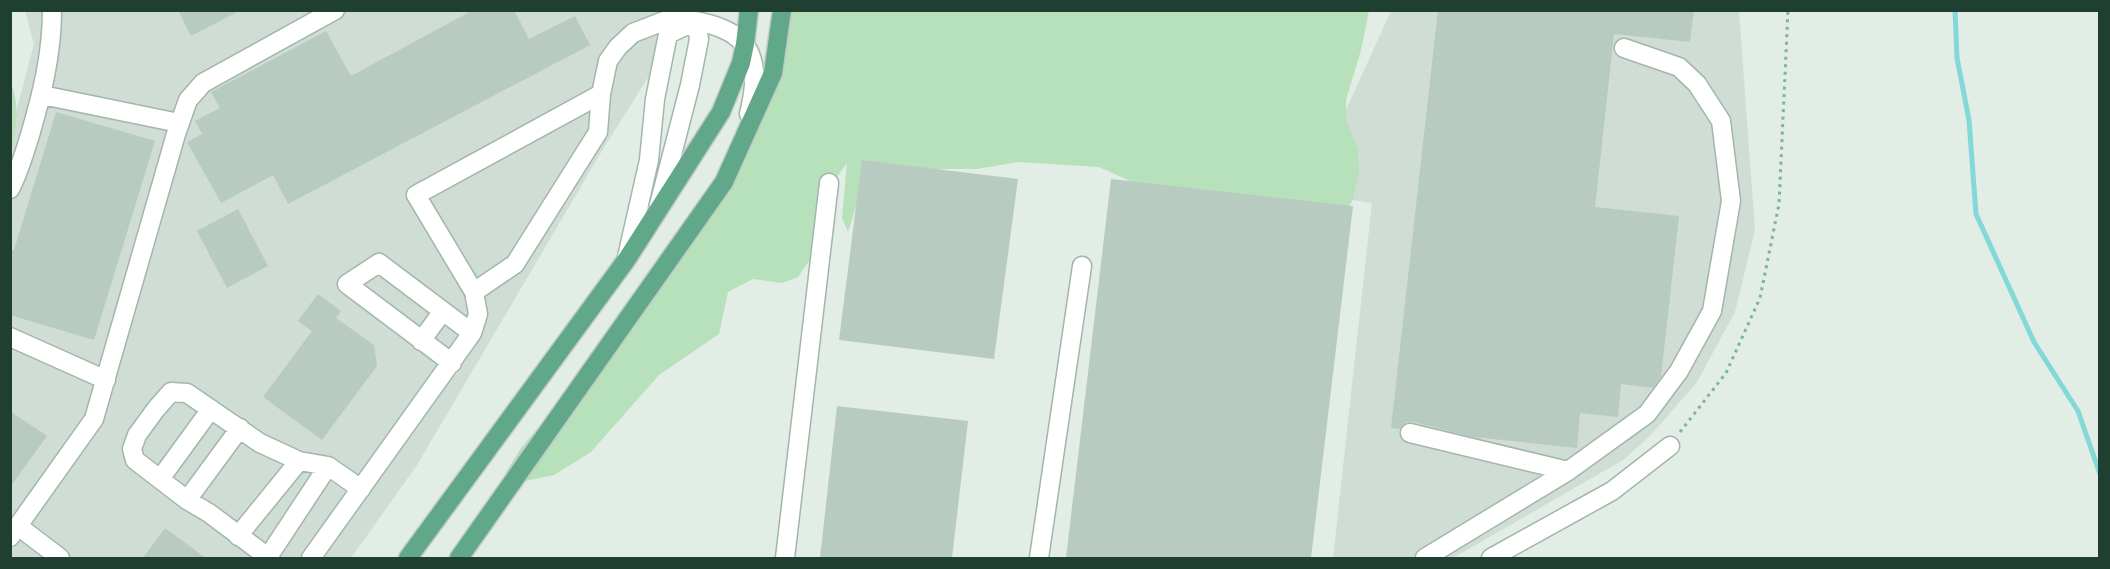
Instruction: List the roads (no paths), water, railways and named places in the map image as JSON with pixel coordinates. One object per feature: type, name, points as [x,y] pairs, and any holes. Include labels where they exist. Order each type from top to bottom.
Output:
[{"type":"main road","points":[[408,558],[627,259],[722,112],[741,63],[749,10]]},
{"type":"main road","points":[[459,558],[724,182],[773,73],[782,10]]},
{"type":"street","points":[[10,189],[17,175],[42,95],[52,40],[52,10]]},
{"type":"street","points":[[60,558],[14,531],[94,418],[188,100],[203,83],[335,10]]},
{"type":"street","points":[[474,292],[515,264],[598,132],[601,94],[608,61],[618,47],[633,33],[664,21],[696,21],[725,29],[745,44],[755,67],[756,89],[741,144]]},
{"type":"street","points":[[656,215],[690,85],[699,39],[696,21]]},
{"type":"street","points":[[627,259],[649,160],[655,99],[668,34],[696,21]]},
{"type":"street","points":[[1425,558],[1568,471],[1647,414],[1679,371],[1712,311],[1731,201],[1721,121],[1697,84],[1680,68],[1624,48]]},
{"type":"street","points":[[311,558],[452,363],[472,333],[478,314],[474,292],[416,195],[601,94]]},
{"type":"street","points":[[42,95],[180,123]]},
{"type":"street","points":[[785,558],[829,183]]},
{"type":"street","points":[[452,363],[347,284],[379,262],[472,333]]},
{"type":"street","points":[[1039,558],[1082,266]]},
{"type":"street","points":[[422,340],[443,311]]},
{"type":"street","points":[[10,337],[106,380]]},
{"type":"street","points":[[328,466],[269,558],[160,480],[135,460],[132,449],[137,435],[171,392],[187,393],[260,442],[299,461],[328,466],[361,489]]},
{"type":"street","points":[[160,480],[211,409]]},
{"type":"street","points":[[187,500],[240,428]]},
{"type":"street","points":[[1410,433],[1568,471]]},
{"type":"street","points":[[1491,558],[1612,491],[1670,446]]},
{"type":"street","points":[[238,536],[299,461]]},
{"type":"waterway","points":[[1955,10],[1957,58],[1969,120],[1976,214],[2034,342],[2078,411],[2100,474]]}]
